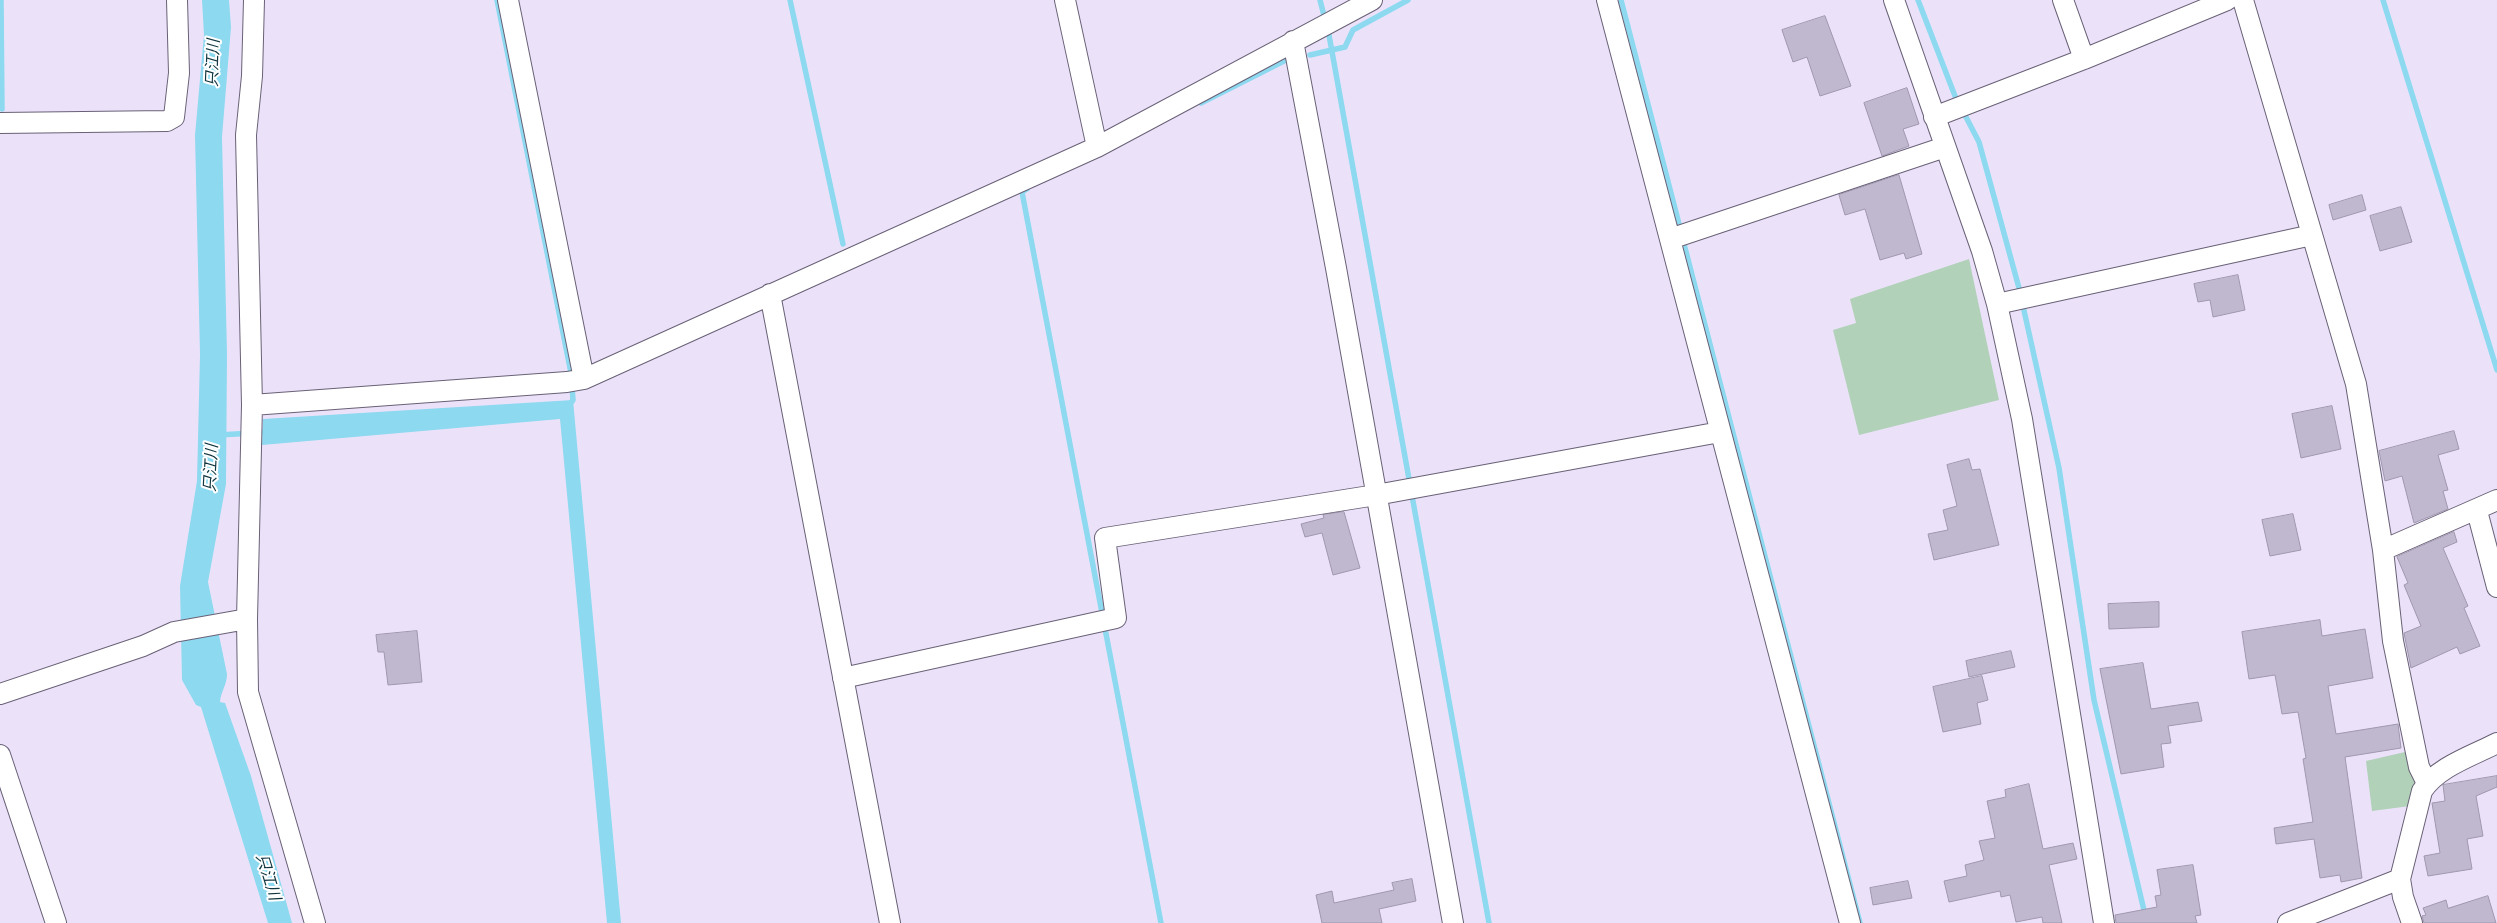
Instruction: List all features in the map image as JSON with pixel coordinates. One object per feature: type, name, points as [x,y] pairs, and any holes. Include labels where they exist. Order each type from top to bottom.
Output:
[{"type":"street","points":[[0,123],[167,121],[174,117],[178,73],[177,0]]},
{"type":"street","points":[[254,0],[252,76],[246,135],[252,405],[247,619],[248,692],[315,923]]},
{"type":"street","points":[[508,0],[575,380]]},
{"type":"street","points":[[1065,0],[1097,147]]},
{"type":"street","points":[[252,405],[575,380],[1097,147],[1372,0]]},
{"type":"street","points":[[1607,0],[1850,923]]},
{"type":"street","points":[[1894,0],[1952,110],[1945,147],[1982,251],[2013,301],[2022,420],[2104,923]]},
{"type":"street","points":[[2063,0],[2084,60]]},
{"type":"street","points":[[1952,110],[2084,60],[2227,0]]},
{"type":"street","points":[[2244,0],[2356,384],[2382,550],[2393,641],[2419,767],[2427,783]]},
{"type":"street","points":[[1293,41],[1338,278],[1453,923]]},
{"type":"street","points":[[1670,239],[1945,147]]},
{"type":"street","points":[[2013,301],[2312,235]]},
{"type":"street","points":[[770,294],[890,923]]},
{"type":"street","points":[[843,678],[1116,618],[1105,538],[1376,495],[1720,432]]},
{"type":"street","points":[[2382,550],[2477,511],[2497,500]]},
{"type":"street","points":[[2477,511],[2497,587]]},
{"type":"street","points":[[0,694],[143,646],[174,632],[247,619]]},
{"type":"street","points":[[2412,923],[2403,897],[2400,879],[2422,792],[2427,783],[2437,774],[2497,744]]},
{"type":"street","points":[[0,756],[56,923]]},
{"type":"street","points":[[2288,923],[2387,886],[2400,879]]},
{"type":"green space","points":[[1969,259],[1999,400],[1859,435],[1833,330],[1856,323],[1850,299]]},
{"type":"green space","points":[[2405,752],[2416,783],[2410,806],[2372,811],[2366,761]]},
{"type":"water","name":"只江川","points":[[202,0],[229,0],[231,27],[222,137],[227,354],[226,484],[208,582],[227,674],[220,702],[225,703],[251,776],[292,923],[268,923],[201,707],[196,705],[182,680],[180,586],[197,481],[200,355],[195,135],[204,35]]},
{"type":"water","points":[[573,400],[621,923],[607,923],[560,419],[262,445],[263,419]]},
{"type":"building","points":[[1825,16],[1851,86],[1820,96],[1807,57],[1793,62],[1782,30]]},
{"type":"building","points":[[1907,88],[1919,124],[1903,129],[1909,146],[1882,156],[1864,103]]},
{"type":"building","points":[[1899,175],[1922,254],[1906,259],[1904,253],[1880,260],[1865,209],[1845,215],[1839,195]]},
{"type":"building","points":[[2362,195],[2366,210],[2333,220],[2329,205]]},
{"type":"building","points":[[2401,207],[2412,242],[2380,251],[2370,216]]},
{"type":"building","points":[[2238,275],[2245,310],[2213,317],[2210,300],[2198,302],[2194,284]]},
{"type":"building","points":[[2332,406],[2341,449],[2301,458],[2292,414]]},
{"type":"building","points":[[2454,431],[2459,449],[2438,455],[2448,490],[2443,491],[2448,509],[2414,523],[2402,476],[2385,481],[2379,451]]},
{"type":"building","points":[[1969,459],[1972,470],[1980,469],[1999,545],[1934,560],[1928,534],[1948,530],[1943,510],[1957,506],[1947,465]]},
{"type":"building","points":[[1344,512],[1360,568],[1333,575],[1322,533],[1305,537],[1301,524],[1324,518],[1323,515]]},
{"type":"building","points":[[2293,514],[2301,550],[2270,556],[2262,520]]},
{"type":"building","points":[[2454,532],[2457,542],[2443,548],[2468,606],[2464,608],[2480,646],[2460,654],[2457,647],[2411,668],[2404,633],[2421,626],[2404,585],[2408,583],[2397,557]]},
{"type":"building","points":[[2159,602],[2159,627],[2109,629],[2108,604]]},
{"type":"building","points":[[2320,620],[2322,636],[2365,629],[2373,678],[2328,686],[2336,734],[2398,724],[2401,748],[2345,757],[2362,878],[2341,882],[2340,875],[2320,878],[2314,839],[2276,844],[2274,828],[2313,822],[2303,759],[2306,758],[2298,712],[2282,714],[2275,675],[2249,679],[2242,632]]},
{"type":"building","points":[[417,631],[422,682],[388,685],[384,652],[378,652],[376,635]]},
{"type":"building","points":[[2011,651],[2015,667],[1969,677],[1966,661]]},
{"type":"building","points":[[2143,663],[2151,709],[2198,702],[2202,721],[2168,726],[2171,743],[2161,744],[2164,767],[2121,774],[2100,669]]},
{"type":"building","points":[[1982,676],[1988,700],[1977,703],[1981,724],[1943,732],[1933,687]]},
{"type":"building","points":[[2497,776],[2497,787],[2476,796],[2483,836],[2467,839],[2472,869],[2428,876],[2424,856],[2440,853],[2432,803],[2445,801],[2443,785]]},
{"type":"building","points":[[2029,784],[2043,849],[2073,843],[2077,859],[2049,865],[2062,923],[2043,923],[2042,917],[2016,922],[2010,895],[2001,897],[2000,891],[1949,902],[1944,881],[1967,876],[1965,865],[1984,860],[1979,841],[1995,838],[1987,801],[2006,797],[2005,790]]},
{"type":"building","points":[[2193,865],[2201,915],[2195,916],[2197,923],[2116,923],[2115,915],[2157,907],[2155,896],[2161,895],[2157,870]]},
{"type":"building","points":[[1412,879],[1416,901],[1379,909],[1382,923],[1322,923],[1316,895],[1332,891],[1334,903],[1394,890],[1392,883]]},
{"type":"building","points":[[1908,881],[1912,898],[1873,905],[1870,888]]},
{"type":"building","points":[[2488,896],[2496,923],[2424,923],[2422,916],[2426,915],[2423,908],[2446,900],[2448,908]]},
{"type":"waterway","points":[[1,0],[2,109]]},
{"type":"waterway","points":[[497,0],[571,373],[573,400],[570,404]]},
{"type":"waterway","points":[[790,0],[843,244]]},
{"type":"waterway","points":[[1320,0],[1329,35],[1489,923]]},
{"type":"waterway","points":[[1310,55],[1345,47],[1353,30],[1408,0]]},
{"type":"waterway","points":[[1621,0],[1679,224]]},
{"type":"waterway","points":[[1918,0],[1955,96],[1979,142],[2019,288],[2059,468],[2094,700],[2147,923]]},
{"type":"waterway","points":[[2383,0],[2497,370]]},
{"type":"waterway","points":[[1201,103],[1284,61]]},
{"type":"waterway","points":[[1027,189],[1022,192],[1161,923]]},
{"type":"waterway","points":[[1684,244],[1860,923]]},
{"type":"waterway","points":[[219,435],[270,432]]}]
